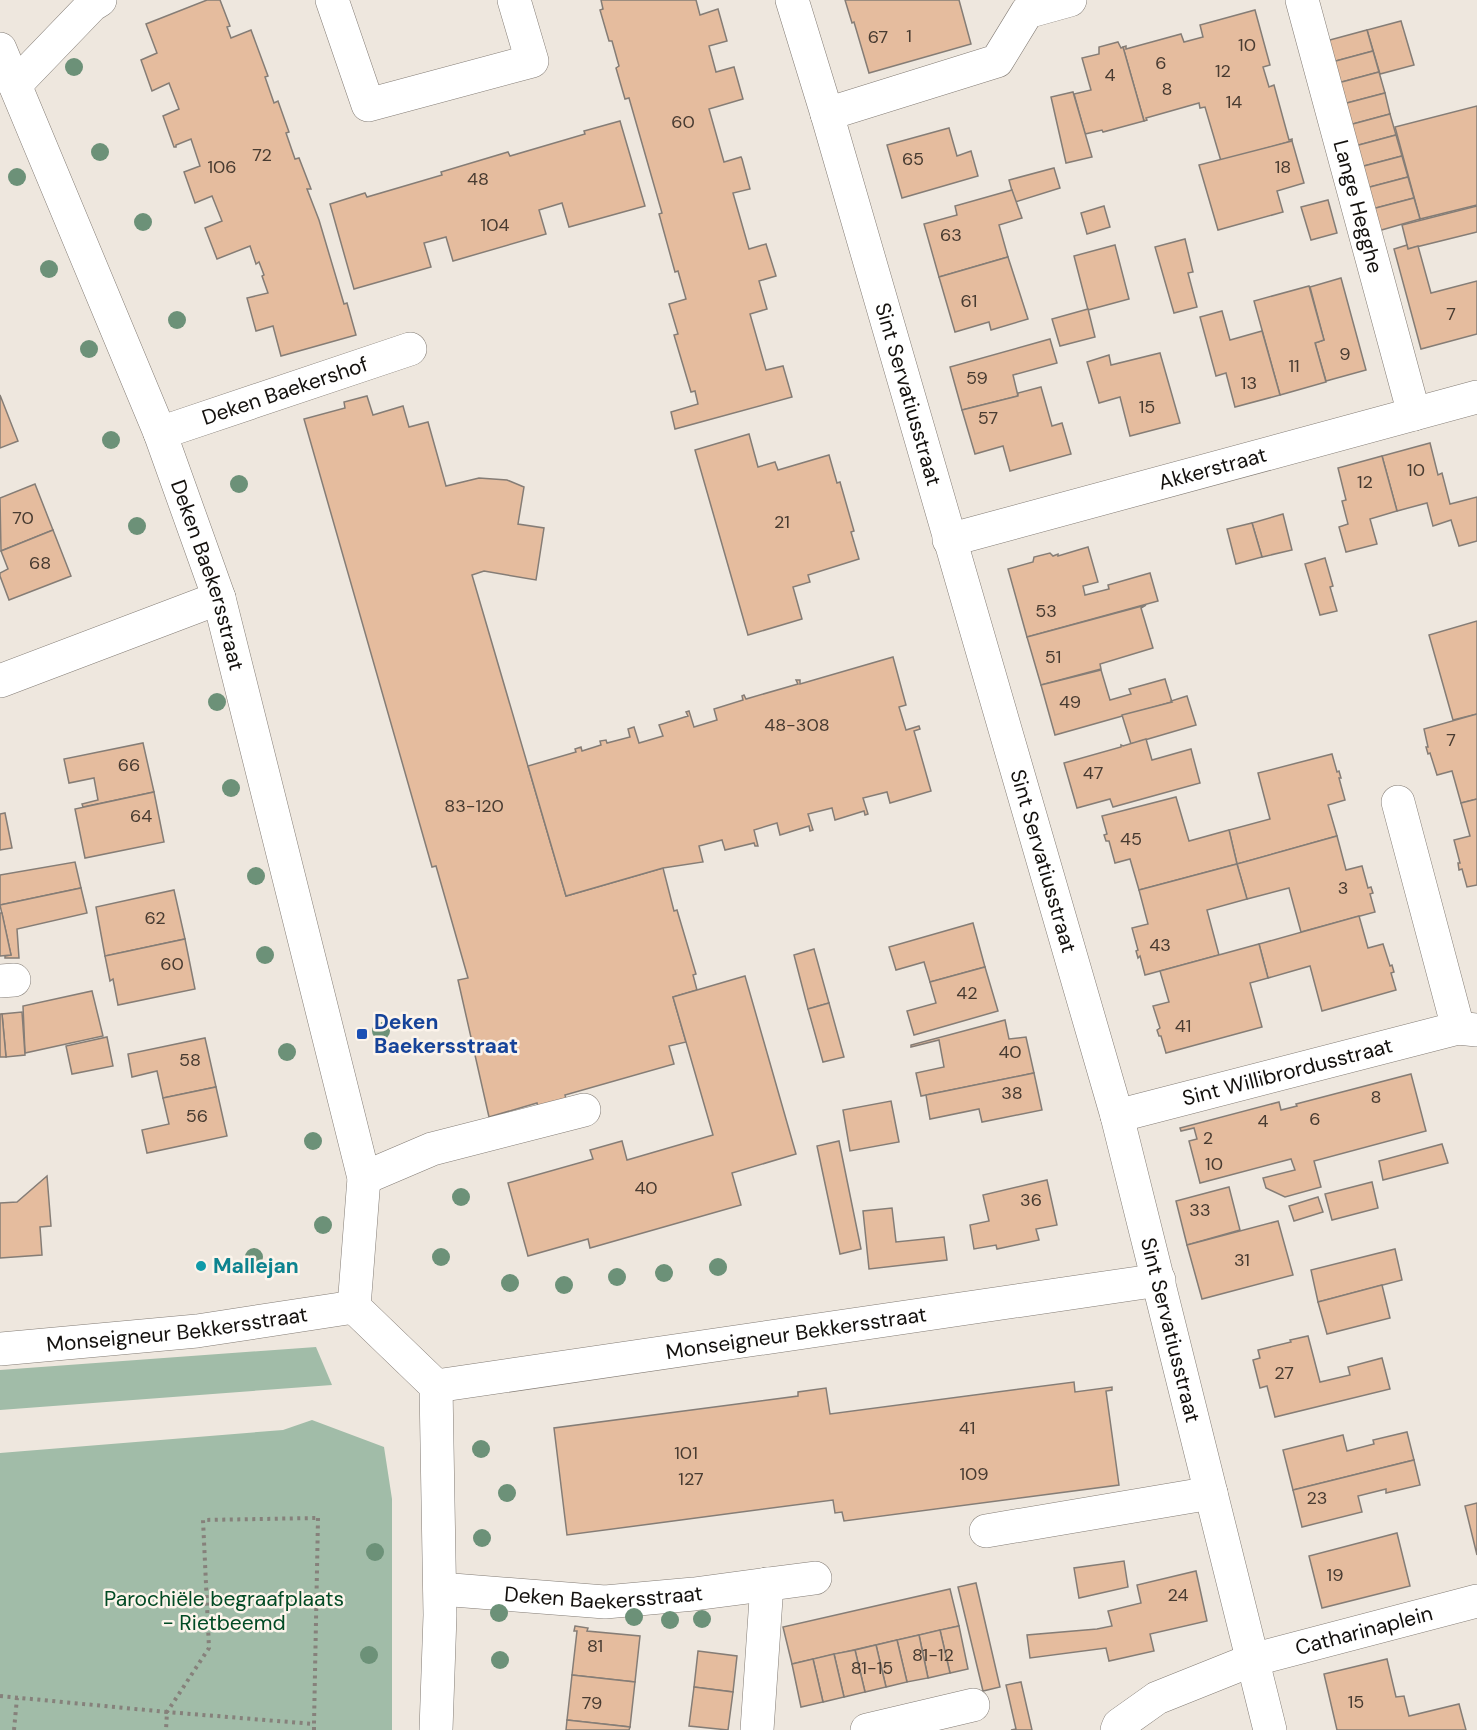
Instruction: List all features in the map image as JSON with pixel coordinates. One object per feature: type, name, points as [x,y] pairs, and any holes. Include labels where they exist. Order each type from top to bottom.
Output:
[{"type":"street","points":[[15,85],[92,5],[100,0]]},
{"type":"street","points":[[332,0],[368,105],[532,61],[514,0]]},
{"type":"street","name":"Sint Servatiusstraat","points":[[792,0],[1117,1116],[1270,1730]]},
{"type":"street","points":[[827,114],[997,61],[1027,12],[1070,0]]},
{"type":"street","name":"Lange Hegghe","points":[[1302,0],[1414,414]]},
{"type":"street","name":"Deken Baekersstraat","points":[[0,49],[160,433],[219,598],[364,1178],[354,1307]]},
{"type":"street","name":"Deken Baekershof","points":[[160,433],[410,349]]},
{"type":"street","name":"Akkerstraat","points":[[949,540],[1477,397]]},
{"type":"street","points":[[0,681],[219,598]]},
{"type":"street","name":"Sint Willibrordusstraat","points":[[1117,1116],[1467,1029],[1398,802]]},
{"type":"street","points":[[364,1178],[432,1149],[584,1110]]},
{"type":"street","name":"Monseigneur Bekkersstraat","points":[[436,1386],[1159,1280]]},
{"type":"street","points":[[354,1307],[436,1386],[440,1589],[436,1730]]},
{"type":"street","name":"Monseigneur Bekkersstraat","points":[[0,1348],[197,1331],[354,1307]]},
{"type":"street","points":[[986,1531],[1211,1493]]},
{"type":"street","name":"Deken Baekersstraat","points":[[440,1589],[605,1602],[815,1578]]},
{"type":"street","points":[[758,1730],[767,1584]]},
{"type":"street","name":"Catharinaplein","points":[[1117,1730],[1119,1725],[1157,1698],[1252,1660],[1477,1601]]},
{"type":"street","points":[[867,1730],[973,1705]]},
{"type":"path","points":[[166,1730],[167,1712],[208,1648],[203,1520],[318,1518],[314,1730]]},
{"type":"path","points":[[0,1696],[314,1724]]},
{"type":"path","points":[[14,1730],[17,1698]]},
{"type":"green space","points":[[316,1347],[332,1385],[0,1410],[0,1370]]},
{"type":"green space","name":"Parochiële begraafplaats - Rietbeemd","points":[[312,1420],[384,1447],[392,1499],[392,1730],[0,1730],[0,1453],[283,1430]]},
{"type":"building","points":[[207,0],[220,0],[230,26],[227,27],[231,38],[251,30],[268,76],[265,77],[274,103],[278,101],[289,132],[286,133],[295,159],[299,158],[311,189],[307,189],[356,335],[281,356],[273,326],[256,331],[247,298],[268,293],[261,267],[259,262],[256,264],[250,246],[217,259],[205,228],[222,221],[212,196],[195,203],[184,172],[200,166],[191,139],[174,147],[163,116],[179,109],[169,83],[152,91],[141,60],[157,53],[146,24]]},
{"type":"building","points":[[601,0],[696,0],[700,15],[718,9],[727,41],[709,46],[716,72],[734,67],[743,99],[709,109],[724,162],[741,157],[742,159],[750,189],[733,193],[749,249],[766,244],[776,276],[759,281],[767,309],[750,314],[766,370],[783,366],[792,397],[675,429],[671,412],[698,404],[695,391],[691,392],[674,335],[678,334],[669,304],[686,299],[678,271],[675,272],[659,214],[662,213],[629,98],[625,99],[616,68],[619,66],[600,10],[603,9]]},
{"type":"building","points":[[845,0],[959,0],[971,44],[869,73]]},
{"type":"building","points":[[1255,10],[1270,65],[1263,67],[1269,87],[1274,85],[1289,140],[1292,139],[1292,141],[1221,161],[1205,107],[1200,108],[1199,103],[1146,118],[1147,120],[1144,121],[1123,47],[1126,46],[1126,49],[1181,34],[1184,42],[1203,37],[1200,25]]},
{"type":"building","points":[[1401,21],[1414,65],[1380,74],[1367,30]]},
{"type":"building","points":[[1367,30],[1373,51],[1332,62],[1326,41]]},
{"type":"building","points":[[1118,42],[1121,48],[1123,47],[1144,121],[1103,132],[1102,130],[1085,134],[1074,94],[1091,90],[1082,58],[1099,54],[1099,47]]},
{"type":"building","points":[[1373,51],[1379,72],[1338,83],[1332,62]]},
{"type":"building","points":[[1379,72],[1385,93],[1343,104],[1338,83]]},
{"type":"building","points":[[1073,92],[1092,157],[1066,163],[1051,97]]},
{"type":"building","points":[[1385,93],[1390,114],[1349,125],[1343,104]]},
{"type":"building","points":[[1477,106],[1477,205],[1420,219],[1395,127]]},
{"type":"building","points":[[1390,114],[1396,135],[1355,146],[1349,125]]},
{"type":"building","points":[[620,121],[645,206],[569,227],[562,203],[539,210],[546,234],[453,261],[446,237],[424,243],[431,267],[354,289],[330,204],[365,193],[367,197],[442,175],[441,172],[508,152],[510,156]]},
{"type":"building","points":[[949,128],[957,156],[971,151],[978,176],[902,198],[887,145]]},
{"type":"building","points":[[1396,135],[1402,156],[1360,167],[1355,146]]},
{"type":"building","points":[[1292,141],[1304,183],[1277,191],[1283,212],[1218,230],[1199,165]]},
{"type":"building","points":[[1402,156],[1408,177],[1366,188],[1360,167]]},
{"type":"building","points":[[1054,168],[1060,188],[1015,202],[1009,180]]},
{"type":"building","points":[[1408,177],[1414,198],[1372,209],[1366,188]]},
{"type":"building","points":[[1012,190],[1022,218],[999,225],[1008,257],[939,277],[924,224],[957,215],[955,206]]},
{"type":"building","points":[[1414,198],[1420,219],[1378,231],[1372,209]]},
{"type":"building","points":[[1328,200],[1337,233],[1311,240],[1301,207]]},
{"type":"building","points":[[1104,206],[1110,227],[1087,234],[1081,213]]},
{"type":"building","points":[[1477,206],[1477,232],[1408,249],[1402,225]]},
{"type":"building","points":[[1185,239],[1193,272],[1188,273],[1197,307],[1174,313],[1155,247]]},
{"type":"building","points":[[1115,245],[1129,299],[1088,310],[1074,256]]},
{"type":"building","points":[[1407,245],[1408,249],[1418,246],[1431,293],[1477,281],[1477,334],[1421,349],[1394,249]]},
{"type":"building","points":[[1008,257],[1028,319],[991,330],[989,322],[955,332],[939,277]]},
{"type":"building","points":[[1341,278],[1366,370],[1326,381],[1315,343],[1324,340],[1310,287]]},
{"type":"building","points":[[1309,286],[1324,340],[1315,343],[1326,382],[1280,395],[1254,301]]},
{"type":"building","points":[[1088,309],[1095,337],[1060,346],[1052,319]]},
{"type":"building","points":[[1222,311],[1230,340],[1262,331],[1280,395],[1235,407],[1226,373],[1216,376],[1200,317]]},
{"type":"building","points":[[1050,339],[1057,363],[1013,375],[1018,396],[962,410],[950,367]]},
{"type":"building","points":[[1160,353],[1180,423],[1130,436],[1120,397],[1099,403],[1087,362],[1109,355],[1111,365]]},
{"type":"building","points":[[1041,387],[1052,426],[1062,423],[1071,454],[1010,471],[1003,446],[975,454],[962,410],[1018,396],[1018,393]]},
{"type":"building","points":[[0,395],[18,441],[0,448]]},
{"type":"building","points":[[367,396],[373,415],[403,406],[409,427],[428,422],[446,486],[479,478],[507,480],[524,487],[518,524],[544,528],[536,580],[484,571],[472,575],[566,896],[663,868],[674,911],[677,910],[696,974],[693,975],[697,990],[673,997],[686,1042],[669,1046],[674,1064],[565,1095],[567,1102],[539,1110],[537,1103],[489,1117],[458,980],[468,978],[436,866],[432,867],[304,419],[345,408],[344,402]]},
{"type":"building","points":[[749,434],[758,467],[775,462],[778,470],[829,455],[837,483],[840,482],[854,531],[851,532],[859,559],[808,575],[810,582],[793,587],[802,619],[748,635],[695,450]]},
{"type":"building","points":[[1430,443],[1438,475],[1442,473],[1450,504],[1477,497],[1477,541],[1459,546],[1451,520],[1433,526],[1427,503],[1397,511],[1382,456]]},
{"type":"building","points":[[1382,456],[1397,511],[1370,519],[1377,544],[1346,552],[1339,527],[1348,524],[1342,501],[1346,500],[1338,468]]},
{"type":"building","points":[[35,484],[53,530],[1,551],[0,498]]},
{"type":"building","points":[[1283,514],[1292,550],[1262,557],[1252,523]]},
{"type":"building","points":[[1252,523],[1262,557],[1236,564],[1227,529]]},
{"type":"building","points":[[53,530],[71,576],[9,600],[0,576],[0,573],[8,569],[1,551]]},
{"type":"building","points":[[1088,547],[1098,582],[1083,586],[1085,595],[1109,589],[1108,585],[1150,573],[1158,601],[1027,637],[1008,569],[1033,562],[1034,557],[1050,553],[1053,556],[1058,554],[1058,556]]},
{"type":"building","points":[[1325,558],[1337,611],[1320,615],[1305,564]]},
{"type":"building","points":[[1146,605],[1141,608],[1153,648],[1100,664],[1101,669],[1041,685],[1027,637]]},
{"type":"building","points":[[1477,621],[1477,714],[1453,720],[1429,635]]},
{"type":"building","points":[[893,657],[906,705],[899,707],[906,730],[919,726],[920,729],[914,731],[931,791],[890,803],[887,792],[863,798],[868,814],[865,815],[864,811],[835,820],[832,808],[808,814],[813,830],[810,831],[809,826],[780,835],[777,823],[754,830],[758,846],[754,843],[725,850],[722,840],[699,846],[703,862],[663,868],[566,896],[528,766],[576,752],[575,749],[581,747],[582,751],[601,745],[600,741],[606,740],[607,743],[630,737],[628,729],[634,727],[639,743],[663,736],[659,725],[688,716],[686,712],[689,711],[694,727],[717,720],[714,709],[743,700],[744,695],[746,699],[798,684],[796,680],[800,680],[800,684]]},
{"type":"building","points":[[1101,670],[1110,700],[1131,694],[1129,689],[1165,679],[1172,702],[1055,735],[1041,685]]},
{"type":"building","points":[[1187,696],[1196,725],[1131,744],[1122,715]]},
{"type":"building","points":[[1477,714],[1477,799],[1461,803],[1452,771],[1437,775],[1426,747],[1428,747],[1424,729]]},
{"type":"building","points":[[1146,739],[1152,760],[1191,749],[1200,783],[1113,807],[1110,799],[1077,808],[1064,763]]},
{"type":"building","points":[[143,743],[154,792],[83,807],[82,804],[98,800],[94,778],[69,783],[64,759]]},
{"type":"building","points":[[1332,754],[1341,778],[1339,778],[1345,800],[1328,805],[1337,836],[1237,864],[1229,830],[1270,819],[1258,773]]},
{"type":"building","points":[[154,792],[164,842],[85,858],[75,809]]},
{"type":"building","points":[[1176,797],[1189,841],[1229,830],[1237,864],[1139,890],[1130,859],[1115,863],[1109,841],[1106,841],[1104,835],[1107,834],[1102,816]]},
{"type":"building","points":[[1477,799],[1477,885],[1467,887],[1462,869],[1459,870],[1458,863],[1460,863],[1454,840],[1470,836],[1461,803]]},
{"type":"building","points":[[5,813],[12,848],[0,850],[0,814]]},
{"type":"building","points":[[1337,836],[1346,870],[1362,866],[1368,888],[1371,887],[1373,893],[1370,894],[1375,912],[1301,932],[1289,888],[1247,899],[1237,864]]},
{"type":"building","points":[[75,862],[81,888],[0,905],[0,875]]},
{"type":"building","points":[[1237,864],[1247,899],[1207,910],[1219,955],[1145,975],[1140,956],[1138,958],[1136,951],[1138,950],[1132,928],[1148,924],[1139,890]]},
{"type":"building","points":[[81,888],[87,913],[17,929],[19,958],[5,958],[11,955],[0,905]]},
{"type":"building","points":[[174,890],[185,939],[105,956],[96,907]]},
{"type":"building","points":[[0,913],[2,913],[11,955],[0,956]]},
{"type":"building","points":[[1359,916],[1368,948],[1383,944],[1394,972],[1391,973],[1396,990],[1322,1011],[1310,966],[1268,978],[1259,944]]},
{"type":"building","points":[[973,923],[985,967],[930,982],[924,962],[896,970],[889,947]]},
{"type":"building","points":[[185,939],[195,989],[118,1005],[113,979],[110,981],[105,956]]},
{"type":"building","points":[[1259,944],[1268,978],[1250,983],[1262,1027],[1166,1053],[1157,1030],[1160,1028],[1153,1006],[1169,1002],[1160,971]]},
{"type":"building","points":[[814,949],[829,1003],[808,1009],[794,955]]},
{"type":"building","points":[[985,967],[998,1011],[914,1035],[907,1011],[936,1003],[930,982]]},
{"type":"building","points":[[745,976],[796,1154],[732,1173],[741,1205],[590,1248],[588,1239],[528,1256],[508,1183],[593,1159],[590,1150],[622,1141],[627,1160],[713,1135],[673,997]]},
{"type":"building","points":[[92,991],[103,1036],[25,1053],[23,1006]]},
{"type":"building","points":[[829,1003],[844,1057],[823,1062],[808,1009]]},
{"type":"building","points":[[22,1012],[25,1055],[6,1057],[2,1014]]},
{"type":"building","points":[[0,1014],[2,1014],[6,1057],[0,1057]]},
{"type":"building","points":[[1005,1020],[1009,1039],[1026,1037],[1034,1073],[921,1096],[916,1073],[944,1067],[939,1040],[911,1047],[911,1045]]},
{"type":"building","points":[[107,1037],[113,1066],[72,1074],[66,1046]]},
{"type":"building","points":[[205,1038],[216,1087],[163,1098],[157,1071],[132,1077],[128,1054]]},
{"type":"building","points":[[1034,1073],[1042,1110],[982,1122],[979,1109],[930,1119],[926,1095]]},
{"type":"building","points":[[1411,1074],[1426,1131],[1314,1161],[1321,1187],[1285,1197],[1266,1188],[1263,1178],[1295,1170],[1291,1159],[1200,1183],[1189,1141],[1197,1139],[1194,1128],[1181,1131],[1180,1128],[1279,1102],[1281,1110]]},
{"type":"building","points":[[216,1087],[227,1136],[147,1153],[142,1130],[169,1124],[163,1098]]},
{"type":"building","points":[[891,1101],[899,1142],[850,1151],[843,1110]]},
{"type":"building","points":[[839,1141],[861,1249],[840,1254],[817,1146]]},
{"type":"building","points":[[1442,1144],[1448,1163],[1383,1180],[1379,1161]]},
{"type":"building","points":[[47,1176],[51,1226],[40,1227],[42,1255],[0,1258],[0,1203],[17,1202]]},
{"type":"building","points":[[1047,1180],[1057,1225],[1036,1229],[1039,1240],[997,1249],[996,1245],[974,1249],[970,1225],[989,1221],[983,1195]]},
{"type":"building","points":[[1372,1182],[1378,1208],[1332,1220],[1325,1194]]},
{"type":"building","points":[[1229,1187],[1240,1230],[1187,1245],[1176,1201]]},
{"type":"building","points":[[1318,1197],[1323,1212],[1294,1221],[1289,1206]]},
{"type":"building","points":[[892,1208],[896,1242],[944,1237],[947,1260],[869,1269],[863,1211]]},
{"type":"building","points":[[1278,1221],[1293,1275],[1202,1299],[1187,1245]]},
{"type":"building","points":[[1395,1249],[1402,1280],[1318,1302],[1311,1270]]},
{"type":"building","points":[[1382,1285],[1390,1318],[1327,1334],[1318,1302]]},
{"type":"building","points":[[1308,1336],[1320,1382],[1350,1375],[1348,1367],[1382,1358],[1390,1389],[1275,1417],[1267,1386],[1260,1388],[1253,1360],[1260,1358],[1258,1350]]},
{"type":"building","points":[[1074,1382],[1075,1392],[1112,1387],[1112,1390],[1106,1391],[1119,1485],[844,1521],[842,1512],[835,1513],[833,1500],[567,1535],[554,1428],[798,1396],[798,1392],[826,1388],[830,1414]]},
{"type":"building","points":[[1407,1432],[1414,1460],[1293,1490],[1283,1450],[1343,1435],[1347,1451],[1374,1444],[1373,1440]]},
{"type":"building","points":[[1414,1460],[1420,1485],[1386,1493],[1386,1489],[1358,1496],[1362,1512],[1302,1527],[1293,1490]]},
{"type":"building","points":[[1477,1503],[1477,1555],[1465,1506]]},
{"type":"building","points":[[1397,1533],[1410,1586],[1322,1608],[1309,1556]]},
{"type":"building","points":[[1124,1561],[1128,1587],[1079,1598],[1074,1568]]},
{"type":"building","points":[[1196,1571],[1207,1621],[1150,1634],[1154,1651],[1109,1661],[1106,1648],[1030,1658],[1027,1635],[1112,1626],[1108,1611],[1141,1603],[1137,1585]]},
{"type":"building","points":[[976,1583],[1000,1687],[983,1691],[958,1587]]},
{"type":"building","points":[[950,1589],[959,1626],[792,1664],[783,1627]]},
{"type":"building","points":[[575,1626],[588,1628],[587,1631],[640,1636],[635,1682],[572,1675],[577,1631],[574,1631]]},
{"type":"building","points":[[959,1626],[968,1669],[950,1673],[940,1630]]},
{"type":"building","points":[[940,1630],[950,1673],[928,1678],[919,1635]]},
{"type":"building","points":[[919,1635],[928,1678],[907,1682],[897,1640]]},
{"type":"building","points":[[897,1640],[907,1682],[886,1687],[876,1645]]},
{"type":"building","points":[[876,1645],[886,1687],[865,1692],[855,1650]]},
{"type":"building","points":[[855,1650],[865,1692],[844,1697],[834,1654]]},
{"type":"building","points":[[698,1651],[737,1656],[733,1692],[694,1687]]},
{"type":"building","points":[[834,1654],[844,1697],[823,1702],[813,1659]]},
{"type":"building","points":[[813,1659],[823,1702],[801,1707],[792,1664]]},
{"type":"building","points":[[1387,1659],[1396,1697],[1404,1696],[1409,1716],[1459,1704],[1466,1730],[1337,1730],[1324,1674]]},
{"type":"building","points":[[572,1675],[635,1682],[630,1727],[567,1720]]},
{"type":"building","points":[[1021,1682],[1032,1730],[1011,1730],[1016,1729],[1006,1685]]},
{"type":"building","points":[[694,1687],[733,1692],[728,1730],[689,1726]]},
{"type":"building","points":[[567,1720],[630,1727],[629,1730],[566,1730]]},
{"type":"place","name":"Deken Baekersstraat","points":[[362,1034]]},
{"type":"place","name":"Mallejan","points":[[201,1266]]}]
